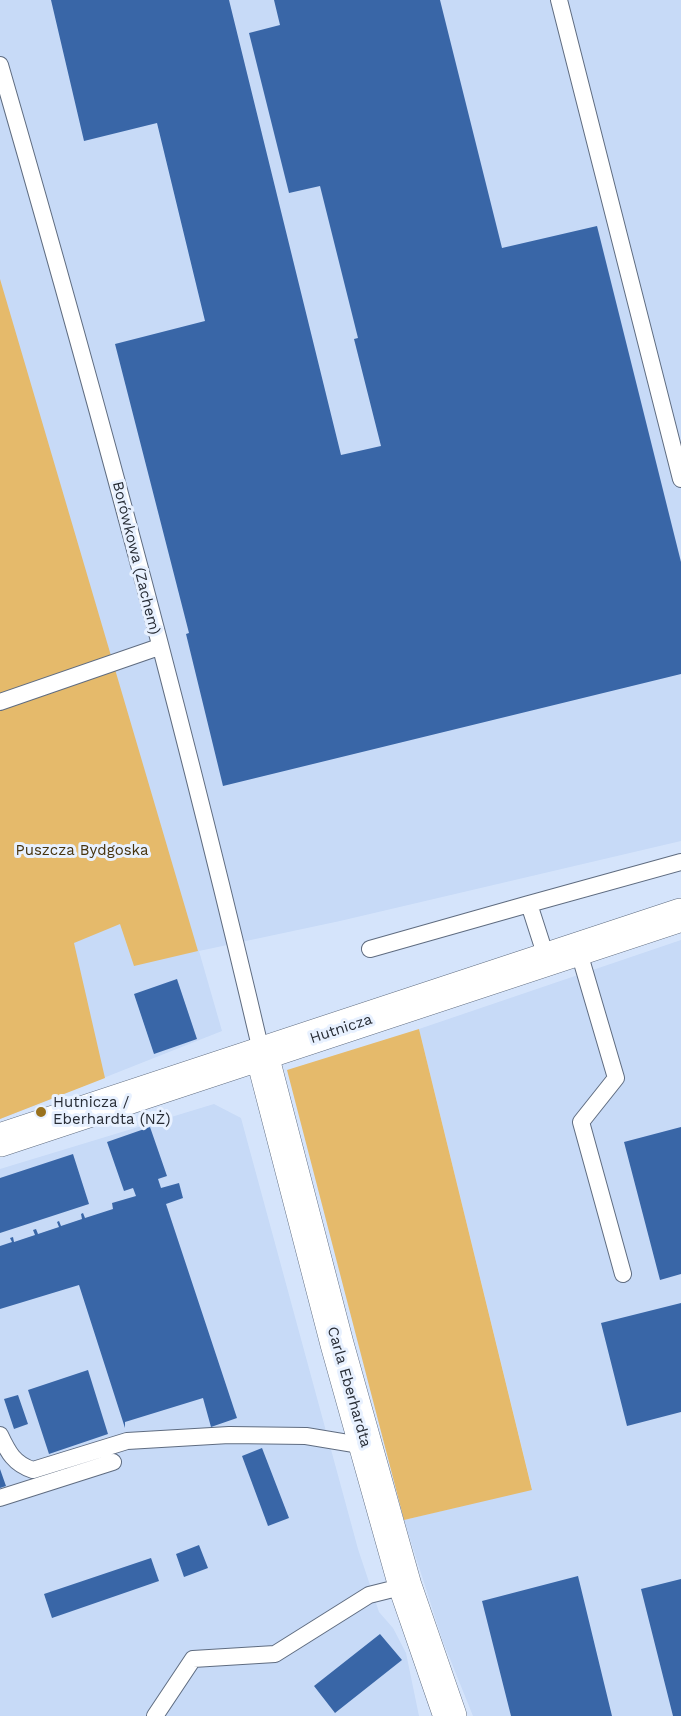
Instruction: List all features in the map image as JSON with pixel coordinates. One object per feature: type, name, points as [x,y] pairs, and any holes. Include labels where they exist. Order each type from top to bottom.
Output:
[{"type":"street","name":"Hutnicza","points":[[0,1140],[681,915]]},
{"type":"street","name":"Carla Eberhardta","points":[[262,1055],[405,1586],[450,1716]]},
{"type":"lane","points":[[560,0],[681,479]]},
{"type":"lane","name":"Borówkowa (Zachem)","points":[[0,65],[87,368],[262,1055]]},
{"type":"lane","points":[[0,702],[159,647]]},
{"type":"lane","points":[[370,949],[681,862]]},
{"type":"lane","points":[[529,904],[547,960]]},
{"type":"lane","points":[[578,949],[616,1078],[581,1122],[623,1275]]},
{"type":"lane","points":[[0,1435],[9,1455],[20,1466],[33,1470],[127,1441],[230,1435],[295,1436],[366,1446]]},
{"type":"lane","points":[[0,1498],[113,1462]]},
{"type":"lane","points":[[155,1716],[193,1659],[275,1654],[369,1595],[405,1586]]},
{"type":"shaded area","points":[[0,0],[681,0],[681,841],[340,921],[199,951],[222,1031],[0,1119]]},
{"type":"shaded area","points":[[681,940],[681,1716],[473,1716],[442,1639],[404,1520],[532,1489],[419,1029]]},
{"type":"shaded area","points":[[214,1104],[241,1118],[358,1549],[379,1612],[393,1628],[406,1653],[419,1716],[0,1716],[0,1169]]},
{"type":"green space","name":"Puszcza Bydgoska","points":[[0,279],[198,951],[134,966],[120,924],[74,943],[105,1078],[0,1119]]},
{"type":"green space","points":[[419,1029],[532,1490],[404,1520],[287,1070]]},
{"type":"building","points":[[51,0],[229,0],[341,455],[381,446],[354,339],[358,338],[320,186],[289,193],[249,33],[280,25],[274,0],[440,0],[502,248],[597,226],[681,562],[681,674],[223,786],[186,634],[189,633],[115,344],[205,321],[157,123],[84,141]]},
{"type":"building","points":[[177,979],[197,1039],[154,1054],[134,994]]},
{"type":"building","points":[[150,1127],[167,1176],[158,1179],[161,1188],[179,1183],[183,1198],[166,1204],[237,1418],[211,1427],[203,1398],[125,1422],[125,1428],[79,1285],[0,1309],[0,1246],[12,1242],[10,1238],[13,1237],[14,1242],[35,1235],[33,1230],[36,1229],[38,1234],[59,1227],[57,1222],[59,1221],[61,1226],[82,1219],[81,1214],[83,1213],[85,1218],[113,1209],[112,1203],[136,1196],[133,1188],[124,1191],[107,1142]]},
{"type":"building","points":[[681,1127],[681,1274],[660,1280],[624,1142]]},
{"type":"building","points":[[73,1154],[89,1204],[0,1233],[0,1178]]},
{"type":"building","points":[[681,1303],[681,1412],[627,1426],[601,1323]]},
{"type":"building","points":[[88,1370],[108,1434],[49,1454],[28,1390]]},
{"type":"building","points":[[18,1395],[28,1424],[14,1429],[4,1399]]},
{"type":"building","points":[[262,1448],[289,1518],[268,1526],[242,1456]]},
{"type":"building","points":[[0,1469],[6,1486],[0,1488]]},
{"type":"building","points":[[199,1545],[208,1568],[184,1577],[176,1554]]},
{"type":"building","points":[[151,1558],[159,1581],[52,1618],[44,1594]]},
{"type":"building","points":[[578,1576],[612,1716],[511,1716],[482,1601]]},
{"type":"building","points":[[681,1579],[681,1716],[673,1716],[641,1589]]},
{"type":"building","points":[[380,1634],[402,1660],[335,1713],[314,1686]]},
{"type":"place","name":"Hutnicza / Eberhardta (NŻ)","points":[[41,1112]]}]
